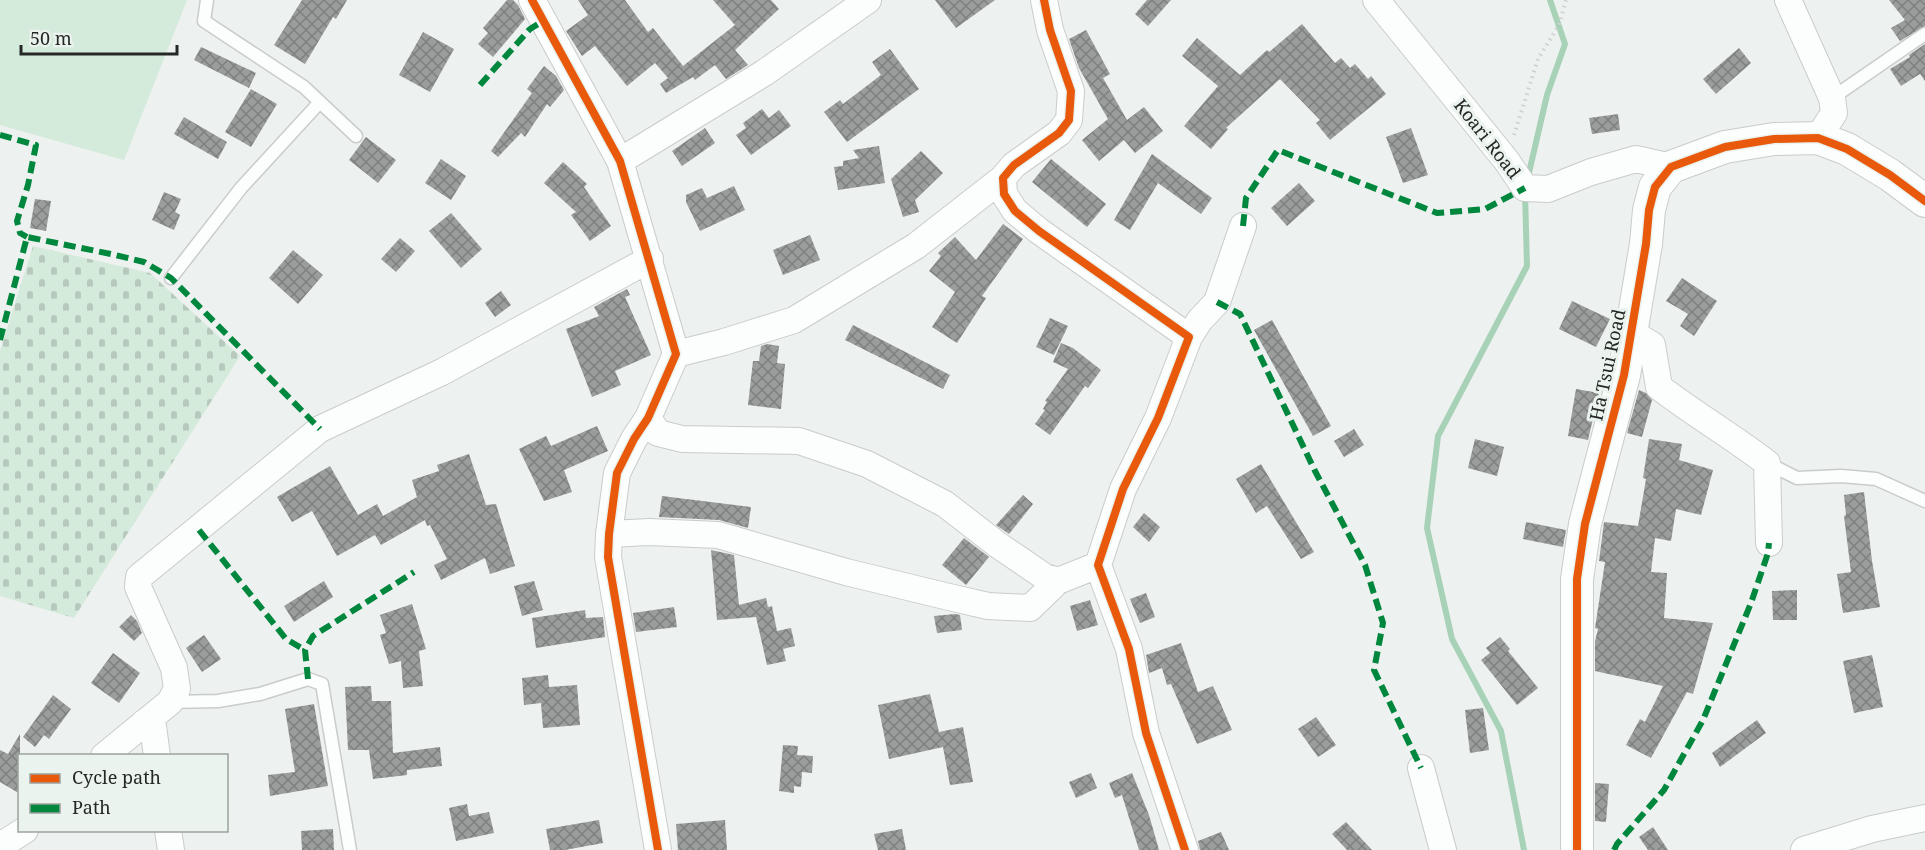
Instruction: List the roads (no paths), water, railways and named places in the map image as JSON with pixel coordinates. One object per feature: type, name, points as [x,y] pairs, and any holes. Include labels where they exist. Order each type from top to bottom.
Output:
[{"type":"street","points":[[532,0],[620,161],[676,354],[648,418],[634,439],[617,473],[608,558],[658,850]]},
{"type":"street","points":[[620,161],[764,73],[868,0]]},
{"type":"street","points":[[676,354],[794,320],[916,246],[1004,178],[1014,165],[1059,133],[1069,120],[1071,92],[1050,30],[1044,0]]},
{"type":"street","name":"Koari Road","points":[[1376,0],[1506,160],[1525,189],[1548,189],[1591,172],[1636,159],[1671,167]]},
{"type":"street","points":[[1788,0],[1832,98],[1834,113],[1818,138]]},
{"type":"street","points":[[1671,167],[1725,147],[1774,139],[1818,138],[1847,149],[1890,175],[1925,201]]},
{"type":"street","name":"Ha Tsui Road","points":[[1577,850],[1577,579],[1585,524],[1624,375],[1646,244],[1649,210],[1655,187],[1671,167]]},
{"type":"street","points":[[1004,178],[1004,194],[1015,211],[1039,231],[1190,338]]},
{"type":"street","points":[[1185,850],[1146,733],[1129,649],[1098,565],[1123,489],[1158,418],[1190,338],[1200,320],[1217,302],[1243,226]]},
{"type":"street","points":[[106,754],[170,702],[177,689],[174,668],[138,586],[139,578],[320,429],[442,372],[650,259]]},
{"type":"street","points":[[1632,333],[1652,345],[1659,387],[1687,408],[1732,436],[1767,463],[1769,543]]},
{"type":"street","points":[[648,418],[658,433],[682,439],[799,441],[867,464],[945,504],[998,545],[1045,577],[1058,581]]},
{"type":"street","points":[[609,534],[649,532],[718,535],[846,572],[988,606],[1030,608],[1058,581],[1098,565]]},
{"type":"street","points":[[144,723],[153,726],[157,754]]},
{"type":"street","points":[[1421,768],[1443,850]]},
{"type":"street","points":[[1804,850],[1872,829],[1925,818]]},
{"type":"street","points":[[0,846],[23,832]]},
{"type":"street","points":[[168,832],[171,850]]},
{"type":"lane","points":[[207,0],[204,21],[304,87],[356,136]]},
{"type":"lane","points":[[1832,98],[1925,34]]},
{"type":"lane","points":[[171,278],[242,188],[320,102]]},
{"type":"lane","points":[[1767,463],[1797,478],[1841,476],[1876,479],[1925,501]]},
{"type":"lane","points":[[170,702],[218,701],[260,694],[308,679],[322,684],[350,850]]},
{"type":"waterway","points":[[1528,177],[1547,95],[1565,44],[1550,0]]},
{"type":"waterway","points":[[1524,850],[1501,731],[1452,639],[1427,528],[1438,436],[1527,266],[1525,193]]}]
